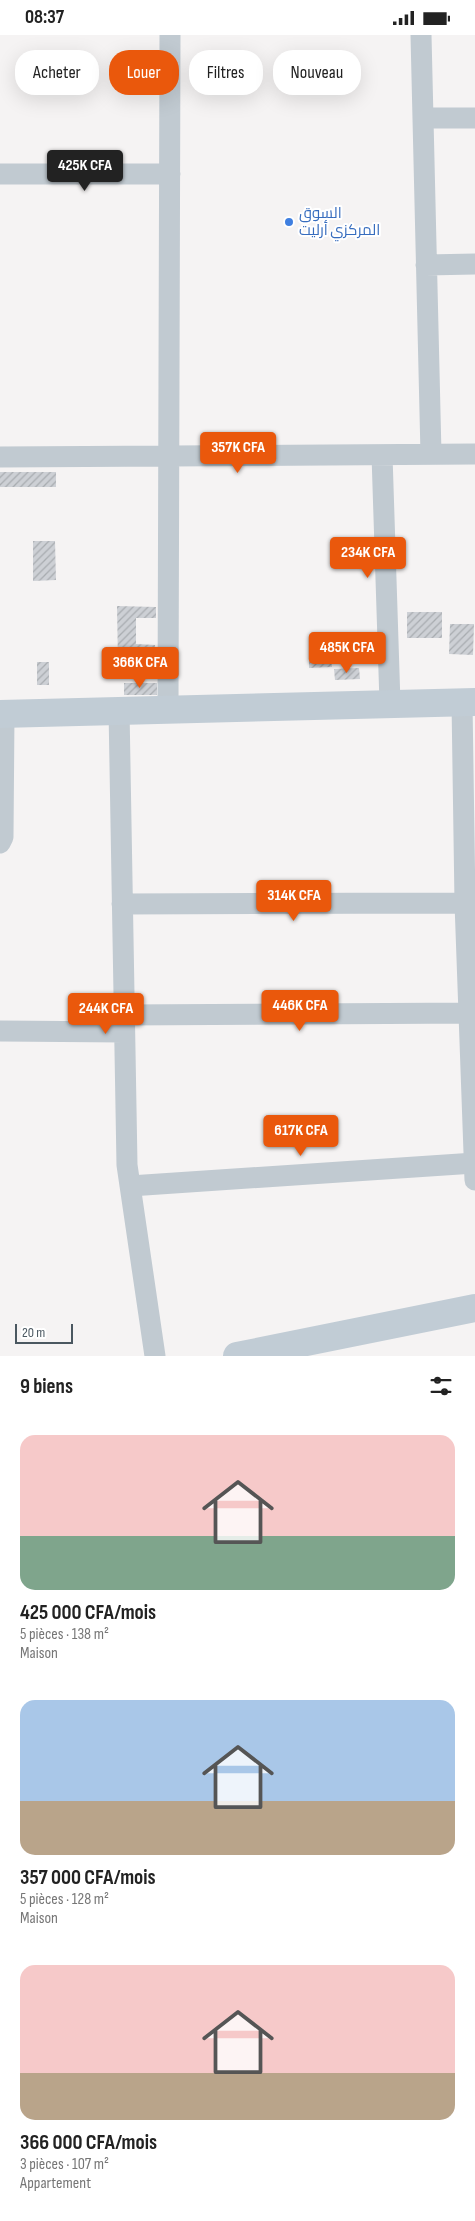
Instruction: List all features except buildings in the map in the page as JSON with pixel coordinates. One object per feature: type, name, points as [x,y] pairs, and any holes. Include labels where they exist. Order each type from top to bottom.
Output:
[{"type":"street","points":[[168,709],[170,35]]},
{"type":"street","points":[[421,35],[431,454]]},
{"type":"street","points":[[423,119],[475,118]]},
{"type":"street","points":[[0,174],[170,174]]},
{"type":"street","points":[[426,265],[475,264]]},
{"type":"street","points":[[0,457],[475,454]]},
{"type":"street","points":[[382,455],[390,703]]},
{"type":"street","points":[[0,843],[2,837],[2,714],[119,709],[469,702],[470,859],[465,903],[472,1013],[474,1168],[130,1187]]},
{"type":"street","points":[[119,709],[127,1165],[155,1356]]},
{"type":"street","points":[[122,904],[465,903]]},
{"type":"street","points":[[0,1031],[124,1024],[472,1013]]},
{"type":"street","points":[[237,1356],[475,1308]]},
{"type":"place","name":"السوق المركزي أرليت","points":[[289,222]]}]
